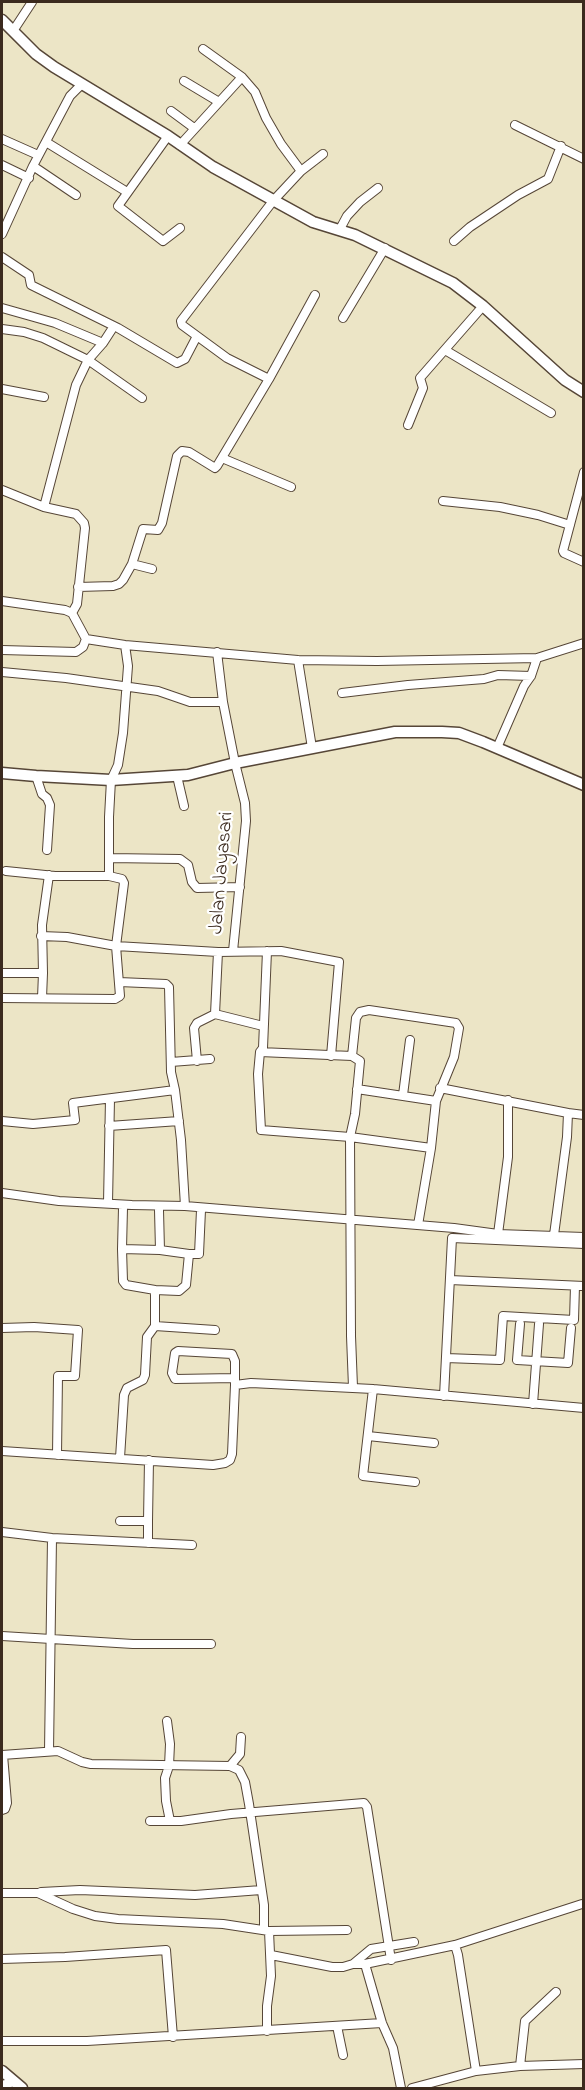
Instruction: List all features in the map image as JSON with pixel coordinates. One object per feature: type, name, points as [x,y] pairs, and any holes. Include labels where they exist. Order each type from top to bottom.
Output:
[{"type":"street","points":[[13,31],[32,2]]},
{"type":"street","points":[[2,20],[36,54],[168,136],[213,167],[313,222],[340,229],[385,248],[453,283],[483,306],[565,380],[584,392]]},
{"type":"street","points":[[204,50],[242,77],[255,92],[281,144],[301,171]]},
{"type":"street","points":[[180,145],[242,77]]},
{"type":"street","points":[[184,81],[219,102]]},
{"type":"street","points":[[2,234],[33,166],[69,96],[82,84]]},
{"type":"street","points":[[171,111],[194,128]]},
{"type":"street","points":[[515,126],[561,146],[584,159]]},
{"type":"street","points":[[168,136],[118,206],[163,242],[180,228]]},
{"type":"street","points":[[2,139],[39,155]]},
{"type":"street","points":[[46,142],[127,192]]},
{"type":"street","points":[[454,241],[470,227],[518,195],[548,179],[561,146]]},
{"type":"street","points":[[268,380],[227,358],[182,325],[182,317],[273,201],[301,171],[323,154]]},
{"type":"street","points":[[2,165],[29,178]]},
{"type":"street","points":[[33,166],[76,195]]},
{"type":"street","points":[[340,229],[347,216],[378,188]]},
{"type":"street","points":[[343,318],[385,248]]},
{"type":"street","points":[[2,257],[30,276],[31,285],[114,326],[177,363],[184,359],[197,336]]},
{"type":"street","points":[[78,587],[116,586],[123,580],[132,564],[143,530],[158,530],[162,524],[179,453],[189,452],[214,468],[268,380],[315,295]]},
{"type":"street","points":[[408,425],[423,388],[420,378],[483,306]]},
{"type":"street","points":[[2,308],[55,323],[103,343]]},
{"type":"street","points":[[44,507],[74,392],[88,360],[114,326]]},
{"type":"street","points":[[2,329],[43,338],[88,360],[142,398]]},
{"type":"street","points":[[445,350],[551,413]]},
{"type":"street","points":[[2,389],[44,396]]},
{"type":"street","points":[[222,458],[291,487]]},
{"type":"street","points":[[584,472],[563,551],[584,562]]},
{"type":"street","points":[[2,490],[44,507],[76,514],[84,523],[77,604],[72,613]]},
{"type":"street","points":[[443,501],[500,507],[570,525]]},
{"type":"street","points":[[132,564],[152,569]]},
{"type":"street","points":[[2,601],[55,607],[72,613],[86,639],[83,647],[76,652],[2,650]]},
{"type":"street","points":[[86,639],[125,645],[298,660],[389,661],[537,658],[584,644]]},
{"type":"street","points":[[109,876],[111,780],[118,765],[127,688],[128,666],[125,645]]},
{"type":"street","name":"Jalan Jayasari","points":[[217,652],[235,764],[245,803],[246,821],[233,951]]},
{"type":"street","points":[[497,748],[524,686],[531,676],[537,658]]},
{"type":"street","points":[[298,660],[312,748]]},
{"type":"street","points":[[2,672],[66,678],[158,692],[190,702],[224,702]]},
{"type":"street","points":[[342,693],[408,684],[484,679],[498,675],[531,676]]},
{"type":"street","points":[[2,773],[111,780],[188,775],[312,748],[395,732],[415,731],[459,734],[584,785]]},
{"type":"street","points":[[36,776],[42,794],[50,805],[47,850]]},
{"type":"street","points":[[177,776],[184,806]]},
{"type":"street","points":[[109,858],[180,859],[188,865],[192,882],[197,888],[240,887]]},
{"type":"street","points":[[2,998],[115,999],[120,996],[116,946],[124,883],[117,877],[109,876],[49,875],[6,871]]},
{"type":"street","points":[[42,998],[41,936],[49,875]]},
{"type":"street","points":[[41,936],[67,937],[116,946],[218,952],[267,951],[307,955],[339,962],[331,1056]]},
{"type":"street","points":[[267,951],[263,1048],[260,1052],[258,1074],[261,1130],[350,1137],[431,1148]]},
{"type":"street","points":[[214,1014],[218,952]]},
{"type":"street","points":[[2,973],[43,974]]},
{"type":"street","points":[[119,982],[166,984],[169,987],[171,1062],[185,1206]]},
{"type":"street","points":[[352,1056],[356,1018],[360,1012],[369,1010],[456,1023],[459,1028],[454,1057],[436,1101],[431,1148],[418,1225]]},
{"type":"street","points":[[197,1060],[194,1028],[197,1023],[214,1014],[263,1026]]},
{"type":"street","points":[[403,1095],[410,1040]]},
{"type":"street","points":[[260,1052],[352,1056],[360,1060],[350,1137],[353,1387]]},
{"type":"street","points":[[171,1062],[210,1059]]},
{"type":"street","points":[[441,1088],[568,1113],[584,1114]]},
{"type":"street","points":[[357,1089],[436,1101]]},
{"type":"street","points":[[2,1121],[33,1124],[75,1120],[73,1103],[175,1090]]},
{"type":"street","points":[[108,1203],[110,1099]]},
{"type":"street","points":[[498,1234],[508,1157],[508,1100]]},
{"type":"street","points":[[554,1235],[568,1113]]},
{"type":"street","points":[[109,1126],[178,1121]]},
{"type":"street","points":[[2,1193],[59,1201],[185,1206],[418,1225],[498,1234],[584,1237]]},
{"type":"street","points":[[123,1208],[123,1281],[126,1285],[155,1290],[176,1291],[184,1288],[189,1254]]},
{"type":"street","points":[[159,1210],[160,1250]]},
{"type":"street","points":[[122,1249],[199,1254],[201,1210]]},
{"type":"street","points":[[444,1396],[452,1238],[584,1244]]},
{"type":"street","points":[[446,1358],[500,1360],[502,1316],[574,1320],[579,1286],[450,1280]]},
{"type":"street","points":[[120,1458],[124,1395],[127,1388],[143,1380],[145,1375],[147,1337],[155,1326],[155,1290]]},
{"type":"street","points":[[519,1324],[517,1360],[568,1363],[571,1328]]},
{"type":"street","points":[[534,1404],[539,1324]]},
{"type":"street","points":[[155,1326],[215,1330]]},
{"type":"street","points":[[2,1328],[34,1327],[78,1330],[75,1376],[58,1376],[57,1455]]},
{"type":"street","points":[[2,1451],[213,1465],[225,1463],[230,1460],[232,1454],[235,1382],[235,1361],[232,1354],[178,1351],[175,1353],[172,1373],[175,1379],[235,1382],[251,1383],[353,1387],[584,1408]]},
{"type":"street","points":[[373,1389],[363,1476],[415,1482]]},
{"type":"street","points":[[368,1436],[434,1443]]},
{"type":"street","points":[[148,1543],[149,1460]]},
{"type":"street","points":[[120,1521],[148,1521]]},
{"type":"street","points":[[2,1532],[52,1538],[192,1545]]},
{"type":"street","points":[[49,1751],[52,1538]]},
{"type":"street","points":[[2,1636],[133,1644],[211,1644]]},
{"type":"street","points":[[167,1721],[170,1744],[165,1789],[166,1808],[170,1821]]},
{"type":"street","points":[[230,1766],[240,1754],[241,1737]]},
{"type":"street","points":[[2,1810],[5,1809],[7,1803],[2,1755],[58,1750],[91,1764],[230,1766],[239,1770],[245,1782],[251,1813],[271,1955],[267,2031]]},
{"type":"street","points":[[150,1821],[365,1804],[391,1960]]},
{"type":"street","points":[[2,1893],[80,1890],[195,1895],[261,1890]]},
{"type":"street","points":[[38,1893],[95,1916],[118,1919],[224,1924],[266,1931],[347,1930]]},
{"type":"street","points":[[271,1955],[337,1967],[391,1960],[455,1945],[582,1904]]},
{"type":"street","points":[[354,1964],[371,1949],[414,1942]]},
{"type":"street","points":[[455,1945],[476,2071]]},
{"type":"street","points":[[2,1959],[166,1950],[173,2037]]},
{"type":"street","points":[[365,1964],[382,2023],[393,2049],[401,2088]]},
{"type":"street","points":[[520,2066],[524,2023],[556,1992]]},
{"type":"street","points":[[2,2042],[173,2037],[382,2023]]},
{"type":"street","points":[[337,2026],[343,2055]]},
{"type":"street","points":[[412,2088],[476,2071],[520,2066],[584,2064]]},
{"type":"street","points":[[2,2071],[18,2085]]},
{"type":"street","points":[[2,2085],[18,2085]]}]
